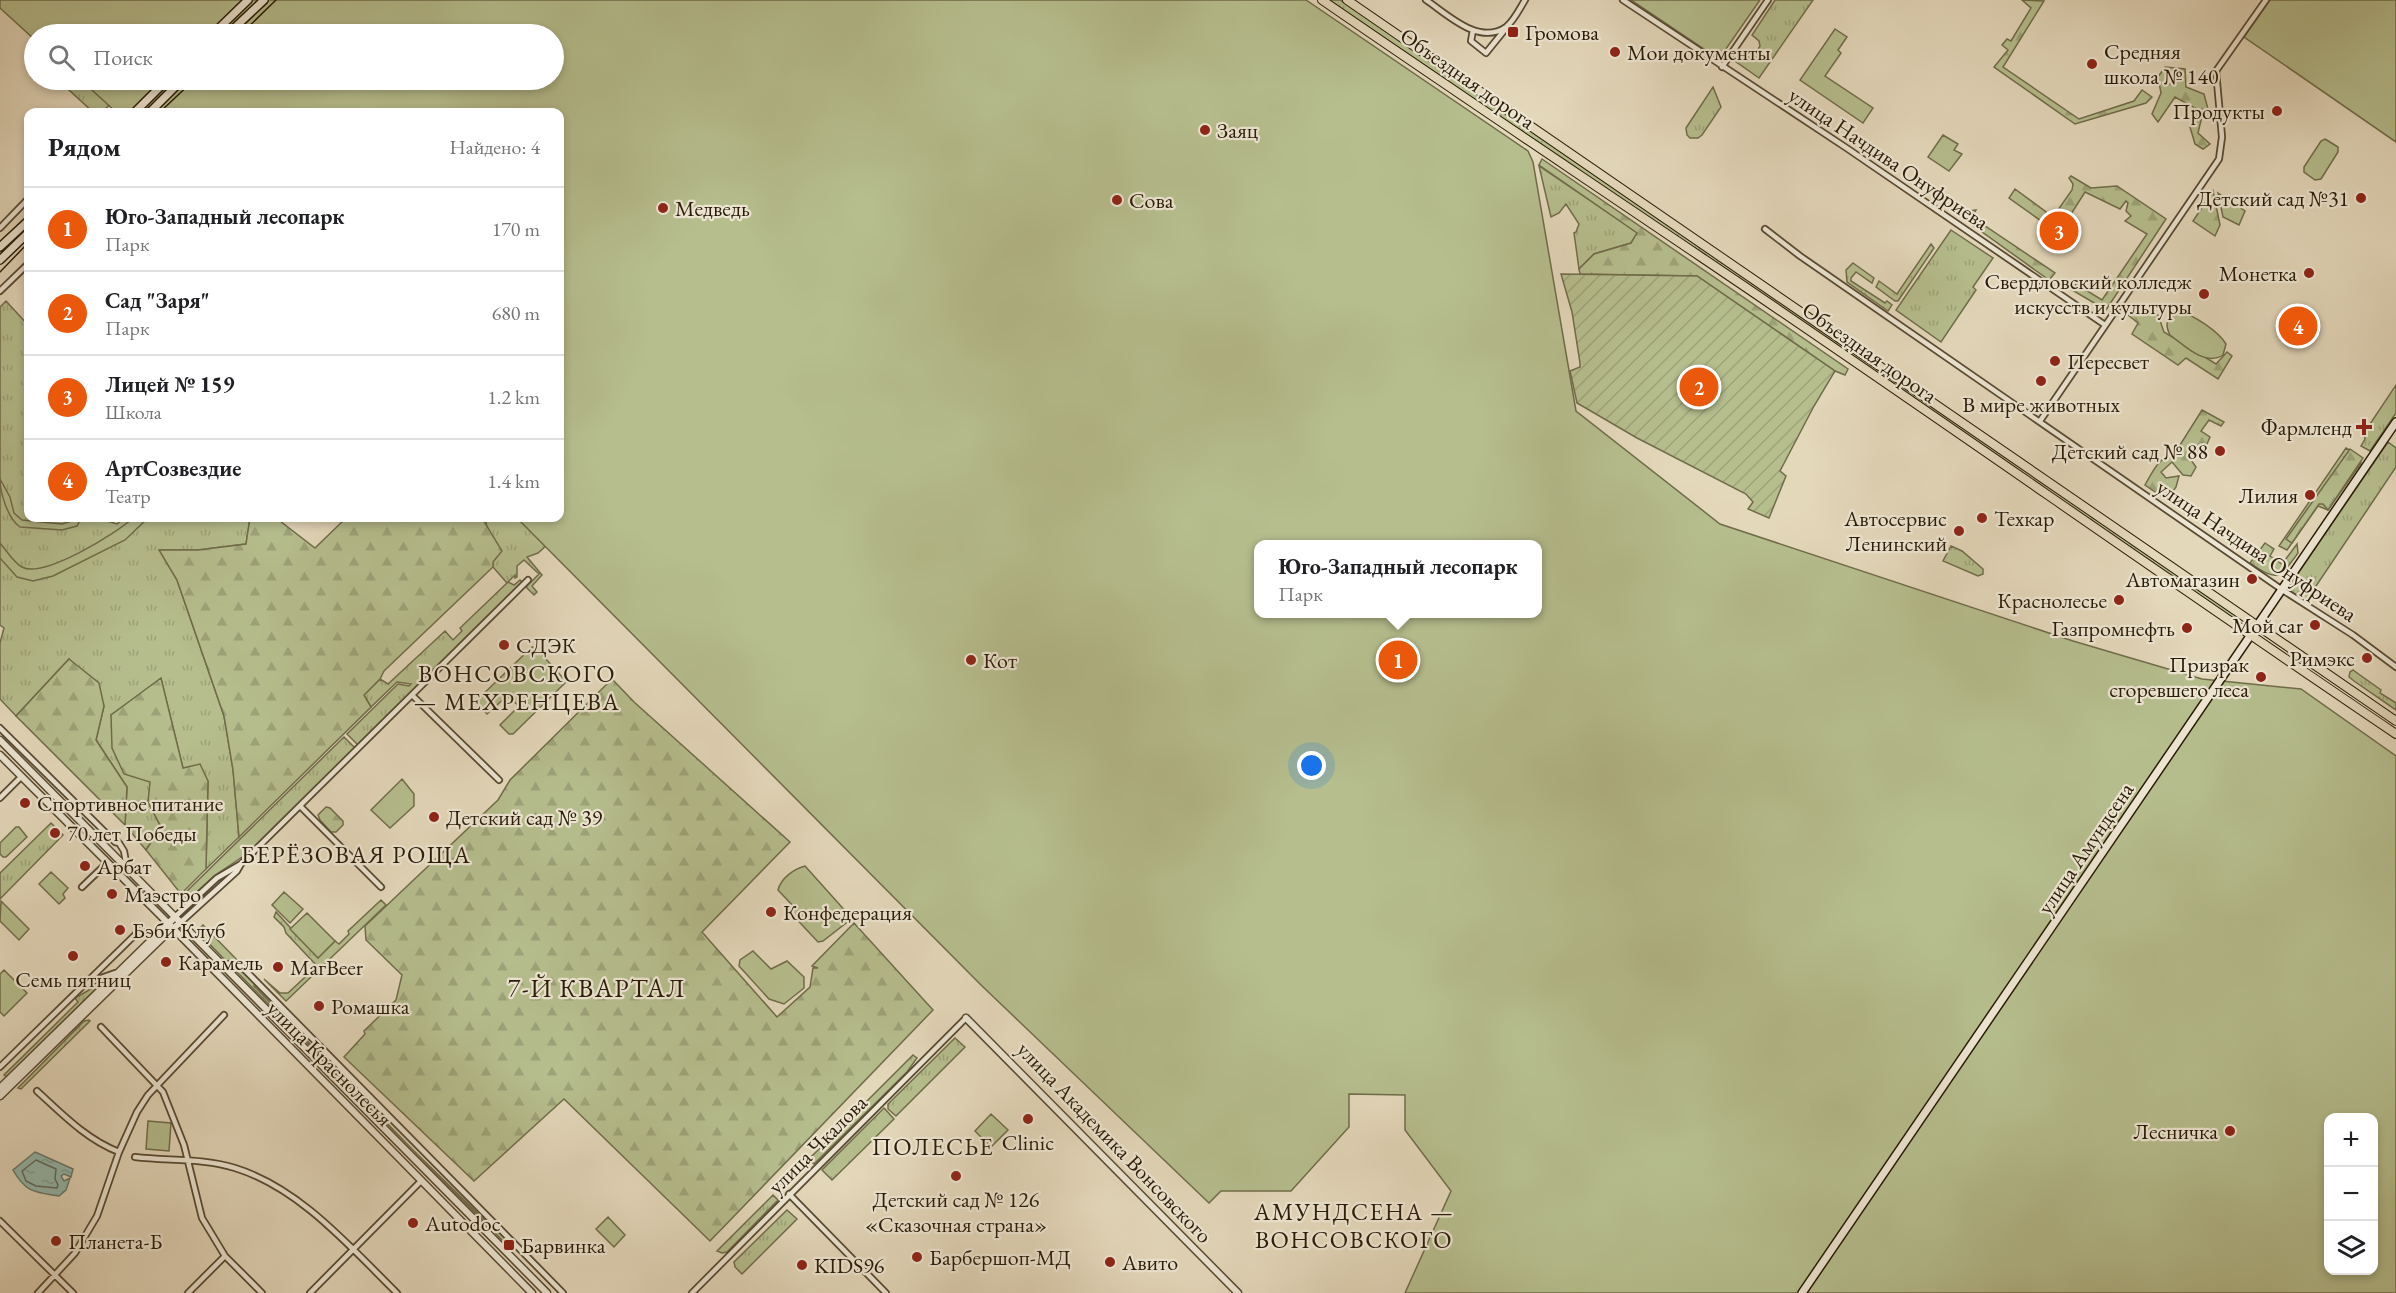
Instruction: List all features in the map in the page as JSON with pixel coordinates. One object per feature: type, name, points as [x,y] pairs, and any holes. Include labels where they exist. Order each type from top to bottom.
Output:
[{"type":"main road","points":[[223,24],[248,0]]},
{"type":"main road","points":[[239,24],[264,0]]},
{"type":"main road","name":"Объездная дорога","points":[[1322,0],[2396,734]]},
{"type":"main road","name":"Объездная дорога","points":[[1347,0],[2396,720]]},
{"type":"main road","points":[[139,108],[156,90]]},
{"type":"main road","points":[[154,108],[172,90]]},
{"type":"main road","points":[[0,247],[24,224]]},
{"type":"main road","points":[[0,260],[24,237]]},
{"type":"main road","name":"улица Амундсена","points":[[1802,1293],[2396,422]]},
{"type":"street","points":[[1426,0],[1473,30],[1486,32],[1507,26]]},
{"type":"street","points":[[1473,30],[1471,41],[1486,53],[1525,0]]},
{"type":"street","name":"улица Начдива Онуфриева","points":[[1623,0],[1848,149],[2105,325]]},
{"type":"street","points":[[1722,67],[1768,0]]},
{"type":"street","points":[[2040,421],[2219,159],[2222,137],[2216,71],[2266,0]]},
{"type":"street","points":[[0,228],[24,203]]},
{"type":"street","name":"улица Начдива Онуфриева","points":[[1765,229],[1800,256],[2281,589],[2353,635],[2396,667]]},
{"type":"street","points":[[0,291],[24,268]]},
{"type":"street","points":[[0,1096],[170,925],[176,916],[217,878],[241,864],[301,807],[528,580]]},
{"type":"street","points":[[413,696],[500,780]]},
{"type":"street","name":"улица Краснолесья","points":[[0,728],[72,802],[114,842],[118,843],[124,851],[127,868]]},
{"type":"street","name":"улица Краснолесья","points":[[0,740],[547,1293]]},
{"type":"street","name":"улица Краснолесья","points":[[0,755],[532,1293]]},
{"type":"street","points":[[0,798],[21,777]]},
{"type":"street","points":[[301,807],[381,887]]},
{"type":"street","points":[[82,887],[107,862]]},
{"type":"street","points":[[0,1088],[115,973],[170,925],[181,922],[237,871],[241,864]]},
{"type":"street","points":[[0,1066],[104,964],[138,932],[142,931]]},
{"type":"street","name":"улица Краснолесья","points":[[223,965],[234,963],[241,966],[563,1293]]},
{"type":"street","points":[[104,964],[106,969],[115,973]]},
{"type":"street","points":[[84,984],[115,973]]},
{"type":"street","points":[[38,1293],[75,1253],[97,1216],[119,1152],[137,1112],[148,1095],[224,1015]]},
{"type":"street","name":"улица Чкалова","points":[[692,1293],[966,1018]]},
{"type":"street","name":"улица Академика Вонсовского","points":[[966,1018],[1238,1293]]},
{"type":"street","points":[[101,1027],[163,1092],[176,1121],[202,1218],[225,1256],[262,1293]]},
{"type":"street","points":[[37,1091],[68,1119],[99,1142],[119,1152]]},
{"type":"street","points":[[135,1157],[188,1160],[236,1168],[276,1187],[322,1218],[397,1293]]},
{"type":"street","points":[[310,1293],[421,1181]]},
{"type":"street","points":[[789,1194],[886,1293]]},
{"type":"street","points":[[0,1221],[73,1293]]},
{"type":"street","points":[[188,1293],[225,1256]]},
{"type":"green space","points":[[0,0],[1306,0],[1528,151],[1533,162],[1576,411],[1720,524],[2073,641],[2202,679],[2301,689],[2396,756],[2396,1293],[1405,1293],[1451,1191],[1405,1130],[1405,1095],[1349,1094],[1349,1127],[1291,1191],[1221,1191],[1209,1203],[981,985],[521,522],[564,522],[564,108],[112,108],[92,90],[564,90],[564,24],[24,24],[24,30],[0,8]]},
{"type":"green space","points":[[1329,0],[1340,0],[2240,618],[2237,621]]},
{"type":"green space","points":[[1631,0],[1760,0],[1721,56],[1716,57]]},
{"type":"green space","points":[[1775,0],[1813,0],[1759,78],[1735,61],[1741,52],[1750,58],[1754,56],[1760,46],[1759,41],[1752,35]]},
{"type":"green space","points":[[2022,0],[2044,1],[2003,67],[2079,119],[2134,101],[2142,90],[2152,97],[2146,103],[2075,124],[1994,67],[2008,50],[2002,45],[2007,39],[2011,41],[2031,8]]},
{"type":"green space","points":[[2270,0],[2396,0],[2396,142],[2244,37]]},
{"type":"green space","points":[[1835,29],[1847,37],[1838,50],[1841,53],[1825,76],[1873,108],[1863,123],[1800,80]]},
{"type":"green space","points":[[2165,67],[2185,69],[2186,87],[2204,94],[2208,109],[2202,116],[2198,133],[2210,144],[2203,149],[2195,144],[2190,127],[2197,109],[2175,97],[2158,122],[2152,114],[2161,93],[2158,77]]},
{"type":"green space","points":[[1713,87],[1721,107],[1702,135],[1698,138],[1690,138],[1686,128]]},
{"type":"green space","points":[[69,90],[125,90],[106,108],[89,108]]},
{"type":"green space","points":[[1943,135],[1958,144],[1954,150],[1962,154],[1949,171],[1928,157]]},
{"type":"green space","points":[[2325,139],[2338,147],[2338,152],[2321,179],[2315,180],[2304,172],[2304,167],[2321,141]]},
{"type":"green space","points":[[1542,159],[1848,369],[1845,375],[1835,371],[1697,276],[1580,274],[1579,269],[1594,254],[1631,243],[1637,233],[1539,165]]},
{"type":"green space","points":[[1539,166],[1638,233],[1631,243],[1594,254],[1579,269],[1574,233],[1579,224],[1566,204],[1559,213],[1551,217]]},
{"type":"green space","points":[[2071,176],[2091,188],[2117,186],[2166,219],[2106,310],[2072,290],[2076,284],[2102,300],[2147,234],[2125,221],[2131,216],[2126,211],[2128,203],[2126,201],[2120,209],[2085,192],[2054,241],[2043,234],[2048,226],[2009,198],[2015,189],[2053,217],[2072,190],[2073,184],[2069,178]]},
{"type":"green space","points":[[2213,191],[2220,225],[2215,236],[2193,221]]},
{"type":"green space","points":[[2218,193],[2245,211],[2239,225],[2223,217]]},
{"type":"green space","points":[[1976,210],[1972,217],[2055,273],[2049,280],[1964,219],[1969,211]]},
{"type":"green space","points":[[1951,230],[1993,258],[1973,287],[1976,290],[1941,342],[1896,310]]},
{"type":"green space","points":[[1931,244],[1934,248],[1898,301],[1876,287],[1879,281],[1897,294]]},
{"type":"green space","points":[[1853,263],[1874,278],[1872,283],[1856,272],[1851,281],[1885,303],[1887,301],[1892,305],[1888,311],[1847,282],[1846,270]]},
{"type":"green space","points":[[1561,274],[1697,276],[1835,371],[1780,471],[1786,476],[1769,518],[1748,509],[1753,502],[1746,494],[1637,438],[1577,403],[1570,371],[1580,367],[1580,363],[1572,312]]},
{"type":"green space","points":[[6,301],[24,321],[24,522],[110,522],[117,524],[119,522],[249,522],[246,544],[198,550],[160,550],[177,580],[224,716],[233,769],[239,837],[206,869],[208,781],[183,768],[161,679],[111,715],[151,782],[148,802],[161,827],[146,850],[125,825],[127,787],[96,740],[104,706],[69,659],[16,716],[0,699],[0,643],[4,628],[0,625],[0,307]]},
{"type":"green space","points":[[2135,308],[2158,315],[2164,332],[2216,364],[2227,352],[2232,356],[2218,379],[2186,358],[2178,365],[2132,334],[2138,323],[2128,315]]},
{"type":"green space","points":[[2178,311],[2212,329],[2226,344],[2223,355],[2216,358],[2202,357],[2170,335],[2167,327],[2168,320],[2170,315]]},
{"type":"green space","points":[[2396,385],[2396,413],[2370,451],[2361,446],[2365,439],[2364,433]]},
{"type":"green space","points":[[2202,410],[2224,422],[2221,426],[2209,420],[2201,431],[2210,437],[2206,446],[2202,443],[2191,460],[2196,467],[2191,476],[2183,475],[2172,462],[2161,472],[2166,478],[2179,476],[2176,487],[2167,500],[2145,485],[2161,461],[2175,453]]},
{"type":"green space","points":[[2388,442],[2396,448],[2396,467],[2306,601],[2287,589]]},
{"type":"green space","points":[[2346,448],[2360,457],[2361,463],[2328,510],[2318,506],[2287,550],[2279,546]]},
{"type":"green space","points":[[2350,449],[2363,458],[2328,510],[2323,504],[2319,504],[2292,543],[2286,539]]},
{"type":"green space","points":[[0,479],[10,497],[14,513],[24,522],[62,524],[79,522],[77,526],[62,530],[20,527],[12,518],[1,491]]},
{"type":"green space","points":[[128,522],[144,522],[125,540],[53,576],[33,581],[17,577],[0,558],[0,543],[22,567],[32,569],[46,567],[79,553]]},
{"type":"green space","points":[[249,522],[281,522],[315,548],[342,522],[484,522],[502,551],[493,562],[493,567],[384,671],[380,679],[364,695],[371,707],[239,837],[233,770],[224,716],[177,580],[159,550],[198,550],[246,544]]},
{"type":"green space","points":[[486,522],[526,522],[547,545],[538,553],[527,557],[542,575],[532,586],[537,592],[534,595],[526,587],[539,574],[524,560],[517,566],[517,577],[515,578],[515,575],[508,582],[514,585],[520,580],[522,582],[358,745],[347,734],[398,684],[409,686],[411,684],[397,682],[371,707],[364,695],[380,679],[388,684],[445,631],[453,640],[462,631],[460,628],[507,583],[493,567]]},
{"type":"green space","points":[[2265,543],[2274,549],[2270,556],[2282,564],[2297,544],[2298,553],[2282,573],[2272,575],[2250,563]]},
{"type":"green space","points":[[1951,546],[1962,551],[1983,569],[1983,574],[1978,576],[1943,561]]},
{"type":"green space","points":[[532,647],[536,648],[565,683],[513,734],[509,734],[500,725],[519,706],[507,696],[487,714],[478,704],[478,699]]},
{"type":"green space","points":[[69,659],[99,683],[104,706],[96,740],[127,787],[125,825],[16,716]]},
{"type":"green space","points":[[2353,670],[2381,690],[2380,693],[2396,703],[2396,710],[2349,677]]},
{"type":"green space","points":[[161,678],[183,768],[200,764],[208,781],[206,869],[181,894],[146,850],[161,827],[148,802],[150,782],[124,774],[112,748],[111,715]]},
{"type":"green space","points":[[612,679],[634,702],[790,842],[702,932],[777,1017],[810,987],[813,968],[818,968],[812,966],[854,923],[933,1010],[710,1241],[564,1099],[474,1181],[344,1057],[365,1034],[364,1031],[396,1000],[402,975],[366,940],[365,926],[498,800],[510,780]]},
{"type":"green space","points":[[344,737],[355,748],[251,851],[214,876],[188,900],[183,895]]},
{"type":"green space","points":[[402,779],[414,794],[414,806],[390,828],[371,810]]},
{"type":"green space","points":[[326,807],[343,821],[343,825],[336,832],[331,832],[318,815]]},
{"type":"green space","points":[[51,823],[63,835],[0,899],[0,873]]},
{"type":"green space","points":[[16,827],[19,827],[27,837],[6,857],[3,857],[0,854],[0,843]]},
{"type":"green space","points":[[805,866],[848,914],[846,923],[823,941],[818,942],[790,912],[793,906],[778,890],[788,875]]},
{"type":"green space","points":[[51,872],[68,888],[63,894],[65,898],[59,904],[39,884]]},
{"type":"green space","points":[[284,892],[303,909],[290,923],[272,905]]},
{"type":"green space","points":[[381,900],[386,905],[286,1001],[264,979],[280,993],[288,993],[317,966],[286,933],[284,927],[274,917],[276,912],[318,958],[335,941],[339,944],[349,934],[348,931]]},
{"type":"green space","points":[[1,901],[29,929],[19,940],[0,921]]},
{"type":"green space","points":[[307,913],[335,941],[318,958],[290,929]]},
{"type":"green space","points":[[203,925],[240,964],[226,961],[197,931]]},
{"type":"green space","points":[[753,951],[771,969],[787,961],[804,977],[804,988],[784,1004],[769,999],[739,966],[740,960]]},
{"type":"green space","points":[[231,966],[239,967],[255,983],[254,986],[412,1149]]},
{"type":"green space","points":[[4,970],[27,993],[4,1016],[0,1012],[0,974]]},
{"type":"green space","points":[[103,982],[7,1077],[4,1075],[78,1002],[75,998]]},
{"type":"green space","points":[[89,1020],[21,1089],[18,1088],[84,1021]]},
{"type":"green space","points":[[955,1038],[965,1047],[896,1116],[888,1109],[888,1104]]},
{"type":"green space","points":[[913,1055],[917,1058],[907,1072],[814,1164],[809,1159]]},
{"type":"green space","points":[[884,1108],[894,1119],[832,1180],[822,1170]]},
{"type":"green space","points":[[991,1114],[1008,1130],[991,1147],[975,1131]]},
{"type":"green space","points":[[148,1121],[171,1123],[169,1151],[146,1149]]},
{"type":"green space","points":[[412,1149],[496,1231],[500,1231],[506,1237],[503,1241]]},
{"type":"green space","points":[[773,1195],[778,1200],[727,1252],[717,1251]]},
{"type":"green space","points":[[787,1210],[797,1219],[742,1274],[735,1267],[734,1262]]},
{"type":"green space","points":[[608,1217],[625,1235],[614,1247],[596,1229]]},
{"type":"water","points":[[35,1152],[73,1169],[71,1177],[64,1174],[61,1176],[64,1181],[70,1178],[66,1190],[59,1196],[32,1190],[22,1183],[13,1170]]},
{"type":"tram line","points":[[251,24],[276,0]]},
{"type":"tram line","points":[[164,108],[183,90]]},
{"type":"tram line","points":[[0,272],[24,247]]},
{"type":"place","name":"Громова","points":[[1513,32]]},
{"type":"place","name":"Мои документы","points":[[1615,52]]},
{"type":"place","name":"Средняя школа № 140","points":[[2092,64]]},
{"type":"place","name":"Продукты","points":[[2277,111]]},
{"type":"place","name":"Заяц","points":[[1205,130]]},
{"type":"place","name":"Детский сад №31","points":[[2361,198]]},
{"type":"place","name":"Сова","points":[[1117,200]]},
{"type":"place","name":"Медведь","points":[[663,208]]},
{"type":"place","name":"Лицей № 159","points":[[2059,231]]},
{"type":"place","name":"Монетка","points":[[2309,273]]},
{"type":"place","name":"Свердловский колледж искусств и культуры","points":[[2204,294]]},
{"type":"place","name":"АртСозвездие","points":[[2298,326]]},
{"type":"place","name":"Пересвет","points":[[2055,361]]},
{"type":"place","name":"В мире животных","points":[[2041,381]]},
{"type":"place","name":"Сад \"Заря\"","points":[[1699,387]]},
{"type":"place","name":"Фармленд","points":[[2364,427]]},
{"type":"place","name":"Детский сад № 88","points":[[2220,451]]},
{"type":"place","name":"Лилия","points":[[2310,495]]},
{"type":"place","name":"Техкар","points":[[1982,518]]},
{"type":"place","name":"Автосервис Ленинский","points":[[1959,531]]},
{"type":"place","name":"Автомагазин","points":[[2252,579]]},
{"type":"place","name":"Краснолесье","points":[[2119,600]]},
{"type":"place","name":"Мой car","points":[[2315,625]]},
{"type":"place","name":"Газпромнефть","points":[[2187,628]]},
{"type":"place","name":"СДЭК","points":[[504,645]]},
{"type":"place","name":"Римэкс","points":[[2367,658]]},
{"type":"place","name":"Кот","points":[[971,660]]},
{"type":"place","name":"Юго-Западный лесопарк","points":[[1398,660]]},
{"type":"place","name":"Призрак сгоревшего леса","points":[[2261,677]]},
{"type":"place","name":"Спортивное питание","points":[[25,803]]},
{"type":"place","name":"Детский сад № 39","points":[[434,817]]},
{"type":"place","name":"70 лет Победы","points":[[55,833]]},
{"type":"place","name":"Арбат","points":[[85,866]]},
{"type":"place","name":"Маэстро","points":[[112,894]]},
{"type":"place","name":"Конфедерация","points":[[771,912]]},
{"type":"place","name":"Бэби Клуб","points":[[120,930]]},
{"type":"place","name":"Семь пятниц","points":[[73,956]]},
{"type":"place","name":"Карамель","points":[[166,962]]},
{"type":"place","name":"МагBeer","points":[[278,967]]},
{"type":"place","name":"Ромашка","points":[[319,1006]]},
{"type":"place","name":"Clinic","points":[[1028,1119]]},
{"type":"place","name":"Лесничка","points":[[2230,1131]]},
{"type":"place","name":"Детский сад № 126 «Сказочная страна»","points":[[956,1176]]},
{"type":"place","name":"Autodoc","points":[[413,1223]]},
{"type":"place","name":"Планета-Б","points":[[56,1241]]},
{"type":"place","name":"Барвинка","points":[[509,1245]]},
{"type":"place","name":"Барбершоп-МД","points":[[917,1257]]},
{"type":"place","name":"Авито","points":[[1110,1262]]},
{"type":"place","name":"KIDS96","points":[[802,1265]]},
{"type":"district","name":"ВОНСОВСКОГО — МЕХРЕНЦЕВА","points":[[517,688]]},
{"type":"district","name":"БЕРЁЗОВАЯ РОЩА","points":[[356,855]]},
{"type":"district","name":"7-Й КВАРТАЛ","points":[[597,988]]},
{"type":"district","name":"ПОЛЕСЬЕ","points":[[933,1147]]},
{"type":"district","name":"АМУНДСЕНА — ВОНСОВСКОГО","points":[[1354,1226]]}]
